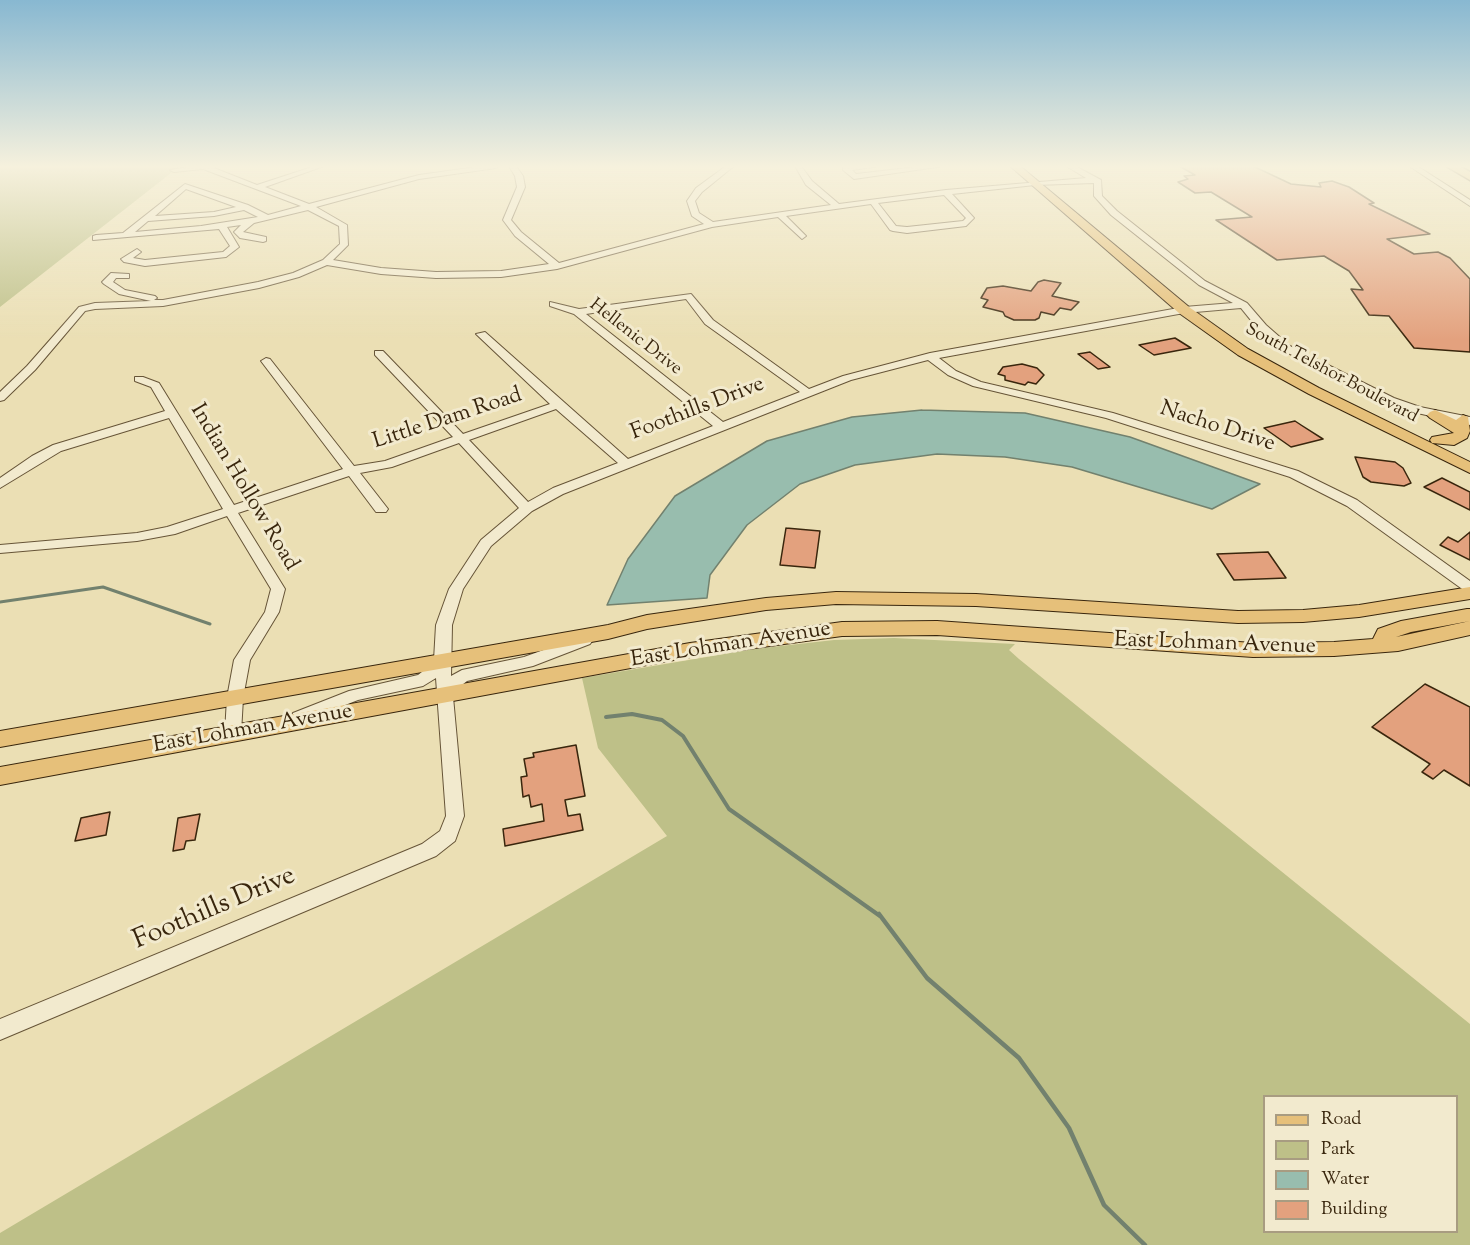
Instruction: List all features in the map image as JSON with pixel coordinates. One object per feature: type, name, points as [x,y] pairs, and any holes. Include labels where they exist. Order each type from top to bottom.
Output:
[{"type":"main road","name":"South Telshor Boulevard","points":[[1091,224],[1190,309],[1252,357],[1470,468]]},
{"type":"main road","name":"South Telshor Boulevard","points":[[1190,309],[1273,359],[1470,456]]},
{"type":"main road","points":[[1336,401],[1351,403],[1421,432]]},
{"type":"main road","points":[[1435,415],[1466,429]]},
{"type":"main road","points":[[1438,440],[1454,440],[1466,429]]},
{"type":"main road","points":[[1466,429],[1470,448]]},
{"type":"main road","name":"East Lohman Avenue","points":[[0,739],[608,632],[647,622],[766,604],[836,598],[1016,603],[1238,617],[1303,616],[1359,611],[1470,593]]},
{"type":"main road","points":[[1016,603],[1021,634]]},
{"type":"main road","points":[[1210,615],[1223,648]]},
{"type":"main road","points":[[1381,645],[1385,634],[1408,626],[1470,615]]},
{"type":"main road","points":[[1238,617],[1254,650]]},
{"type":"main road","name":"East Lohman Avenue","points":[[0,776],[690,650],[842,629],[937,628],[1254,650],[1334,649],[1398,644],[1470,628]]},
{"type":"street","points":[[125,235],[139,224]]},
{"type":"street","points":[[96,238],[227,224]]},
{"type":"street","points":[[247,224],[238,232],[243,236],[263,238]]},
{"type":"street","points":[[0,398],[31,368],[76,313],[85,307],[163,303],[259,285],[296,275],[326,262],[344,245],[341,224]]},
{"type":"street","points":[[510,224],[518,234],[557,266]]},
{"type":"street","points":[[326,262],[381,272],[438,275],[501,274],[557,266],[717,224]]},
{"type":"street","points":[[790,224],[802,236]]},
{"type":"street","points":[[890,224],[893,228],[907,230],[957,224]]},
{"type":"street","points":[[1126,224],[1202,283],[1244,305],[1262,327],[1286,348],[1373,392],[1435,415]]},
{"type":"street","points":[[137,252],[126,259],[145,263],[226,254],[235,247],[221,225]]},
{"type":"street","points":[[126,276],[114,275],[107,282],[122,292],[157,299],[163,303]]},
{"type":"street","points":[[578,312],[688,296],[709,322],[808,393]]},
{"type":"street","name":"Hellenic Drive","points":[[553,304],[578,312],[721,427]]},
{"type":"street","name":"Foothills Drive","points":[[0,1030],[454,838],[455,816],[442,661],[444,625],[456,589],[486,543],[527,508],[558,491],[847,378],[930,356],[1190,309],[1244,305]]},
{"type":"street","points":[[481,334],[626,464]]},
{"type":"street","points":[[379,353],[527,508]]},
{"type":"street","name":"Nacho Drive","points":[[930,356],[952,373],[977,384],[1109,415],[1294,474],[1352,503],[1470,588]]},
{"type":"street","points":[[266,361],[381,509]]},
{"type":"street","name":"Indian Hollow Road","points":[[139,379],[154,384],[278,589],[272,612],[242,660],[234,698],[233,733]]},
{"type":"street","name":"Little Dam Road","points":[[0,549],[154,535],[350,471],[388,464],[558,405]]},
{"type":"street","points":[[0,484],[36,459],[64,445],[172,413]]},
{"type":"street","points":[[70,543],[78,528]]},
{"type":"street","points":[[446,695],[452,685],[464,675],[527,662],[608,632]]},
{"type":"street","points":[[273,726],[355,695],[423,680],[442,661]]},
{"type":"green space","points":[[0,224],[106,224],[0,307]]},
{"type":"green space","points":[[894,638],[1015,644],[1009,650],[1019,659],[1470,1024],[1470,1245],[0,1245],[0,1233],[667,836],[598,748],[582,678],[754,649],[834,640]]},
{"type":"water","points":[[922,410],[1025,413],[1130,437],[1260,484],[1212,509],[1072,467],[1005,457],[937,454],[855,465],[800,484],[747,525],[710,575],[707,598],[607,605],[628,559],[675,496],[767,441],[852,417]]},
{"type":"building","points":[[1222,224],[1410,224],[1430,234],[1387,239],[1414,254],[1438,252],[1450,258],[1470,279],[1470,352],[1414,348],[1389,316],[1369,315],[1351,289],[1363,290],[1349,271],[1324,256],[1277,260]]},
{"type":"building","points":[[1044,280],[1061,283],[1052,296],[1079,302],[1071,310],[1060,308],[1054,315],[1041,312],[1039,318],[1035,320],[1014,320],[1005,316],[1003,312],[983,307],[988,300],[981,298],[987,288],[1003,286],[1031,291],[1038,282]]},
{"type":"building","points":[[1175,338],[1191,348],[1154,355],[1139,345]]},
{"type":"building","points":[[1090,352],[1110,367],[1098,369],[1078,354]]},
{"type":"building","points":[[1022,364],[1037,368],[1044,375],[1036,384],[1028,382],[1025,385],[1005,380],[1005,376],[998,374],[1003,367]]},
{"type":"building","points":[[1295,421],[1323,439],[1291,447],[1264,428]]},
{"type":"building","points":[[1355,457],[1395,462],[1403,468],[1411,483],[1404,486],[1371,482],[1363,477]]},
{"type":"building","points":[[1442,478],[1470,492],[1470,510],[1424,487]]},
{"type":"building","points":[[786,528],[820,531],[815,568],[780,565]]},
{"type":"building","points":[[1470,532],[1470,560],[1440,545],[1448,537],[1458,542]]},
{"type":"building","points":[[1268,552],[1286,578],[1234,580],[1217,554]]},
{"type":"building","points":[[1425,684],[1470,707],[1470,786],[1444,770],[1433,779],[1422,772],[1430,764],[1372,727]]},
{"type":"building","points":[[576,745],[585,796],[565,800],[568,816],[580,814],[583,830],[505,846],[503,829],[544,821],[542,804],[531,807],[529,795],[523,797],[521,777],[527,776],[524,759],[534,757],[533,753]]},
{"type":"building","points":[[110,812],[106,835],[75,841],[81,818]]},
{"type":"building","points":[[200,814],[195,840],[186,841],[184,849],[173,851],[178,818]]},
{"type":"waterway","points":[[0,602],[103,587],[210,624]]},
{"type":"waterway","points":[[606,717],[632,714],[662,720],[683,736],[729,809],[880,916]]},
{"type":"waterway","points":[[879,914],[927,978],[1019,1058],[1069,1128],[1104,1205],[1145,1245]]}]
